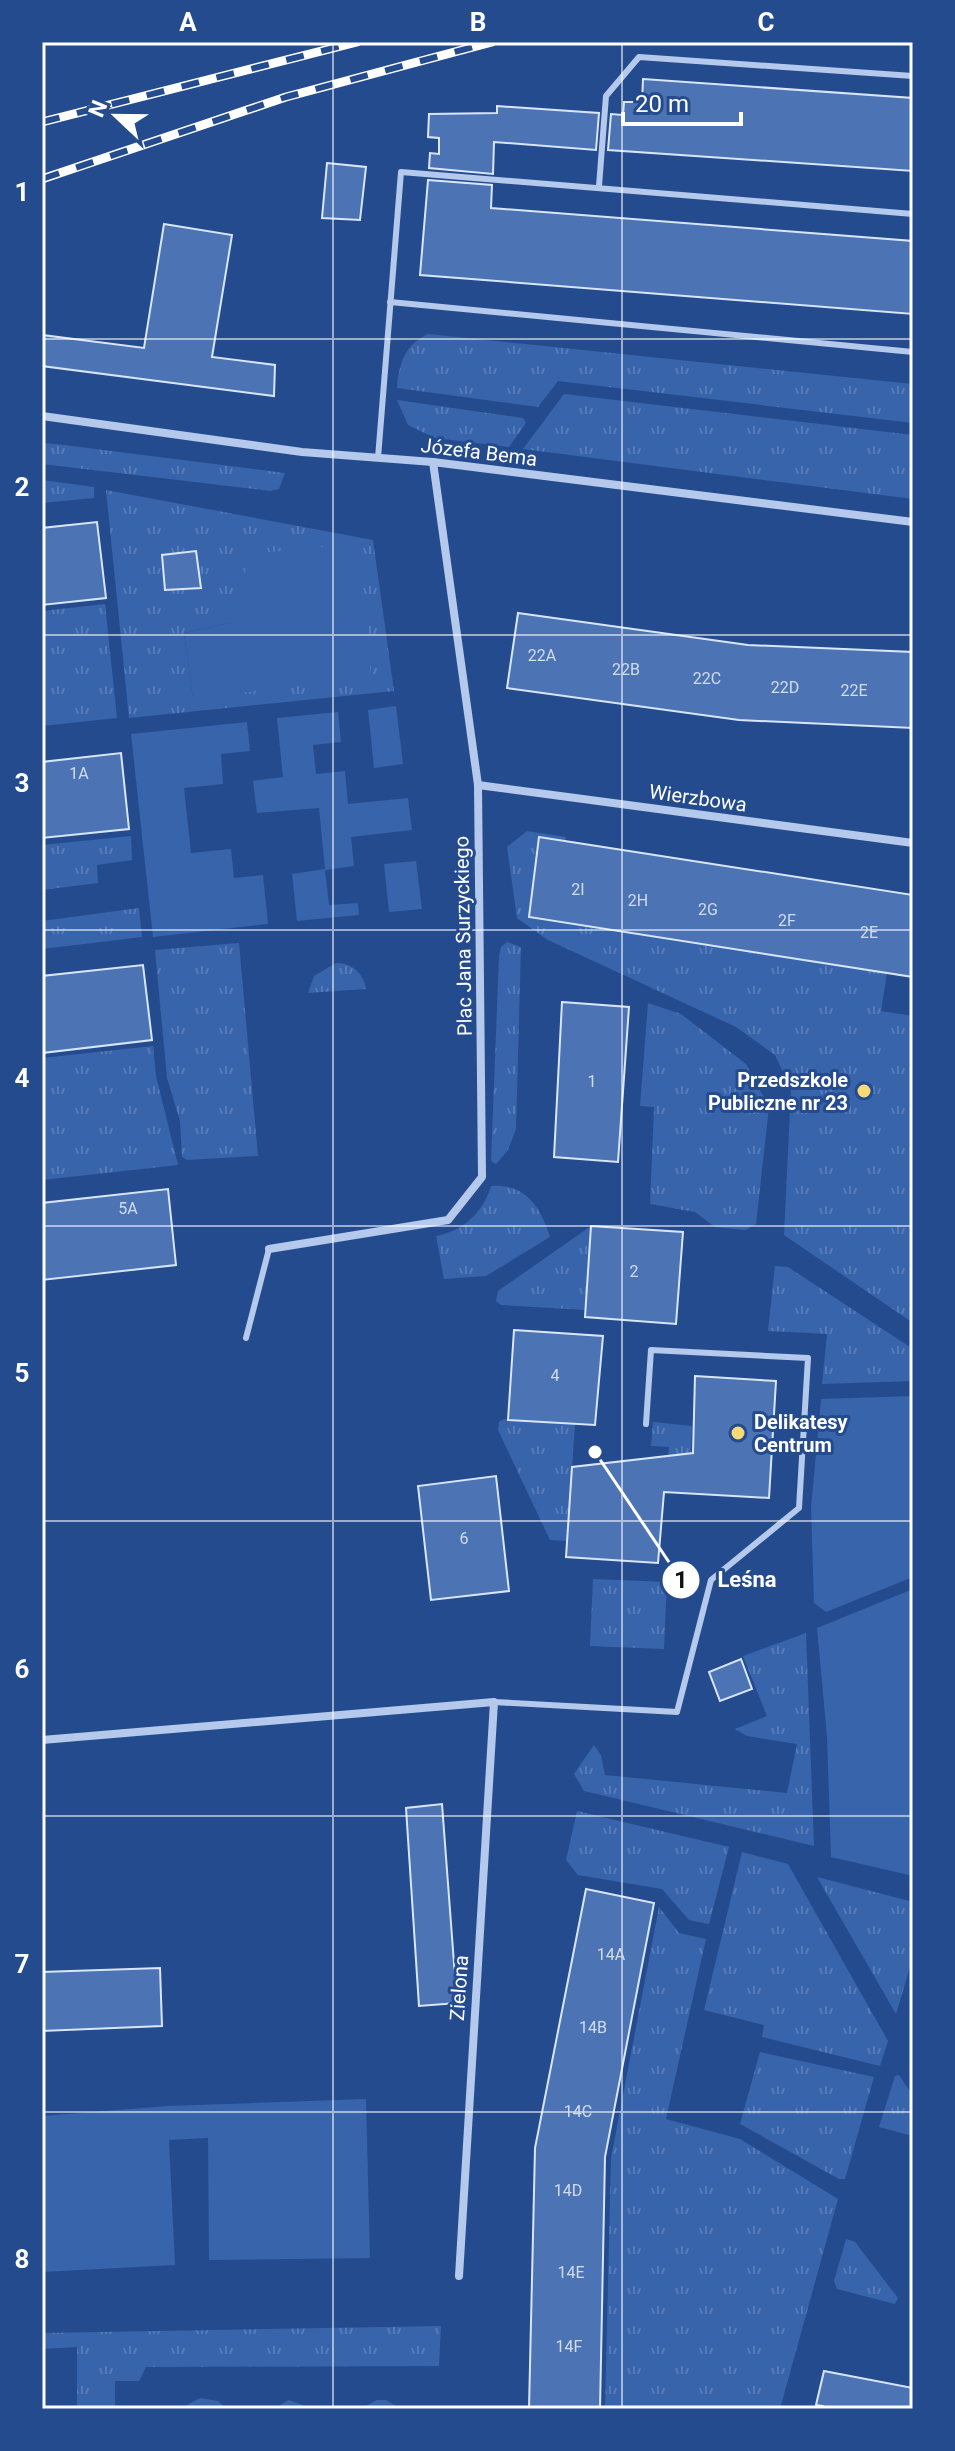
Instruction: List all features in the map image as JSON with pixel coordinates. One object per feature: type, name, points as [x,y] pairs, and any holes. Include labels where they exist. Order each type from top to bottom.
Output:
[{"type":"street","name":"Józefa Bema","points":[[42,416],[302,452],[433,462],[913,522]]},
{"type":"street","name":"Plac Jana Surzyckiego","points":[[269,1249],[448,1220],[482,1177],[478,785],[433,462]]},
{"type":"street","name":"Wierzbowa","points":[[478,785],[913,843]]},
{"type":"street","points":[[42,1740],[494,1702]]},
{"type":"street","name":"Zielona","points":[[459,2276],[460,2201],[494,1702]]},
{"type":"lane","points":[[599,186],[606,96],[639,57],[913,76]]},
{"type":"lane","points":[[378,458],[401,172],[913,214]]},
{"type":"lane","points":[[390,302],[913,352]]},
{"type":"lane","points":[[246,1338],[269,1249]]},
{"type":"lane","points":[[494,1702],[677,1712],[711,1580],[799,1508],[808,1358],[651,1350],[646,1424]]},
{"type":"green space","points":[[428,334],[913,384],[913,423],[558,381],[538,407],[397,388],[399,371],[409,349]]},
{"type":"green space","points":[[564,394],[913,435],[913,499],[523,449]]},
{"type":"green space","points":[[397,400],[523,418],[526,423],[509,447],[435,438],[408,425]]},
{"type":"green space","points":[[42,443],[285,473],[279,489],[270,491],[42,464]]},
{"type":"green space","points":[[42,480],[94,487],[94,498],[42,503]]},
{"type":"green space","points":[[106,490],[373,540],[394,691],[129,718]],"holes":[[[234,622],[193,698],[184,633]]]},
{"type":"green space","points":[[359,543],[371,676],[193,699],[184,633],[234,622],[249,554]]},
{"type":"green space","points":[[105,604],[117,718],[42,726],[42,611]]},
{"type":"green space","points":[[396,706],[403,764],[374,768],[368,710]]},
{"type":"green space","points":[[338,712],[341,742],[313,745],[316,774],[345,771],[348,804],[408,798],[412,830],[351,837],[354,866],[325,870],[329,905],[358,903],[359,915],[297,921],[292,874],[325,869],[319,808],[257,813],[253,781],[283,777],[277,718]]},
{"type":"green space","points":[[247,722],[250,751],[221,754],[223,784],[184,788],[191,853],[231,849],[234,878],[263,875],[268,924],[153,937],[131,734]]},
{"type":"green space","points":[[527,831],[566,837],[565,841],[539,837],[529,917],[887,973],[881,1011],[913,1016],[913,1323],[784,1235],[791,1089],[775,1055],[736,1027],[548,940],[517,918],[507,847]]},
{"type":"green space","points":[[131,836],[132,860],[97,865],[98,883],[42,890],[42,845]]},
{"type":"green space","points":[[416,861],[422,909],[389,912],[384,864]]},
{"type":"green space","points":[[139,908],[142,937],[42,949],[42,921]]},
{"type":"green space","points":[[507,942],[521,947],[516,1129],[508,1150],[496,1164],[491,1161],[499,956],[501,947]]},
{"type":"green space","points":[[239,943],[258,1156],[187,1160],[182,1157],[180,1121],[167,1078],[155,950]]},
{"type":"green space","points":[[336,963],[356,970],[363,978],[366,989],[308,993],[314,976]]},
{"type":"green space","points":[[648,1003],[681,1014],[746,1064],[769,1107],[756,1224],[745,1230],[715,1227],[695,1212],[650,1204],[654,1107],[640,1106]]},
{"type":"green space","points":[[153,1046],[156,1076],[178,1165],[42,1180],[42,1058]]},
{"type":"green space","points":[[491,1186],[503,1186],[523,1193],[537,1207],[550,1237],[486,1276],[444,1279],[436,1236],[455,1230],[471,1219],[483,1204]]},
{"type":"green space","points":[[591,1226],[585,1310],[501,1305],[496,1301],[498,1291]]},
{"type":"green space","points":[[775,1266],[788,1267],[913,1349],[913,1381],[822,1384],[827,1334],[768,1331]]},
{"type":"green space","points":[[913,1396],[913,1577],[826,1612],[814,1603],[811,1508],[821,1399]]},
{"type":"green space","points":[[504,1419],[575,1424],[567,1541],[550,1540],[498,1430],[499,1422]]},
{"type":"green space","points":[[653,1422],[692,1426],[690,1471],[667,1469],[669,1447],[651,1446]]},
{"type":"green space","points":[[593,1579],[667,1582],[664,1649],[590,1646]]},
{"type":"green space","points":[[913,1589],[913,1876],[831,1857],[827,1737],[817,1628]]},
{"type":"green space","points":[[806,1633],[814,1846],[584,1791],[574,1774],[594,1745],[601,1755],[605,1775],[787,1793],[797,1744],[747,1736],[735,1729],[767,1716],[743,1656]]},
{"type":"green space","points":[[577,1811],[729,1847],[709,1924],[689,1920],[662,1889],[578,1875],[566,1860]]},
{"type":"green space","points":[[742,1852],[788,1864],[888,2041],[880,2066],[762,2037],[764,2025],[704,2010]]},
{"type":"green space","points":[[817,1877],[913,1902],[913,1957],[896,2014]]},
{"type":"green space","points":[[659,1907],[679,1933],[706,1939],[666,2119],[740,2139],[838,2199],[780,2409],[605,2409],[611,2158]]},
{"type":"green space","points":[[760,2052],[874,2077],[845,2179],[839,2179],[740,2124]]},
{"type":"green space","points":[[899,2075],[913,2096],[913,2136],[879,2127],[895,2076]]},
{"type":"green space","points":[[366,2099],[370,2258],[209,2260],[208,2138],[169,2140],[175,2265],[42,2272],[42,2116],[168,2106]]},
{"type":"green space","points":[[846,2239],[855,2242],[898,2298],[895,2304],[837,2289],[834,2281]]},
{"type":"green space","points":[[441,2326],[439,2366],[146,2367],[139,2381],[115,2381],[115,2409],[77,2409],[77,2347],[42,2349],[42,2333]]},
{"type":"green space","points":[[200,2398],[218,2401],[227,2409],[180,2409]]},
{"type":"green space","points":[[289,2400],[313,2409],[273,2409]]},
{"type":"green space","points":[[377,2400],[386,2400],[401,2409],[360,2409]]},
{"type":"building","points":[[643,79],[913,98],[913,171],[608,150],[611,114],[623,115],[624,102],[642,102]]},
{"type":"building","points":[[497,106],[599,113],[596,150],[494,142],[493,174],[429,168],[430,153],[439,154],[439,138],[428,137],[429,114],[497,113]]},
{"type":"building","points":[[327,163],[366,167],[360,220],[322,218]]},
{"type":"building","points":[[428,180],[492,185],[491,208],[913,241],[913,314],[420,275]]},
{"type":"building","points":[[164,224],[232,235],[212,357],[275,365],[274,396],[42,366],[42,335],[144,348]]},
{"type":"building","points":[[97,522],[106,598],[42,605],[42,528]]},
{"type":"building","points":[[196,551],[201,588],[165,590],[162,555]]},
{"type":"building","points":[[518,613],[748,645],[913,652],[913,728],[739,720],[507,688]]},
{"type":"building","points":[[121,753],[129,829],[42,838],[42,762]]},
{"type":"building","points":[[539,837],[913,895],[913,977],[529,917]]},
{"type":"building","points":[[143,965],[152,1040],[42,1053],[42,976]]},
{"type":"building","points":[[562,1002],[629,1007],[618,1162],[554,1157]]},
{"type":"building","points":[[168,1189],[176,1265],[42,1280],[42,1203]]},
{"type":"building","points":[[591,1226],[683,1232],[676,1324],[585,1317]]},
{"type":"building","points":[[514,1330],[603,1336],[595,1425],[508,1420]]},
{"type":"building","points":[[695,1376],[776,1381],[769,1498],[664,1492],[658,1563],[566,1557],[572,1467],[693,1453]]},
{"type":"building","points":[[496,1476],[509,1591],[431,1600],[418,1486]]},
{"type":"building","points":[[741,1659],[752,1689],[720,1701],[709,1672]]},
{"type":"building","points":[[442,1804],[457,2003],[419,2006],[406,1808]]},
{"type":"building","points":[[586,1889],[654,1903],[605,2157],[600,2409],[529,2409],[535,2148]]},
{"type":"building","points":[[160,1968],[162,2026],[42,2031],[42,1972]]},
{"type":"building","points":[[824,2371],[913,2388],[913,2409],[822,2409],[823,2406],[816,2405]]},
{"type":"railway","points":[[42,122],[357,42]]},
{"type":"railway","points":[[42,179],[286,97],[492,42]]},
{"type":"place","name":"Przedszkole Publiczne nr 23","points":[[864,1091]]},
{"type":"place","name":"Delikatesy Centrum","points":[[738,1433]]},
{"type":"place","name":"Leśna","points":[[595,1452]]}]
